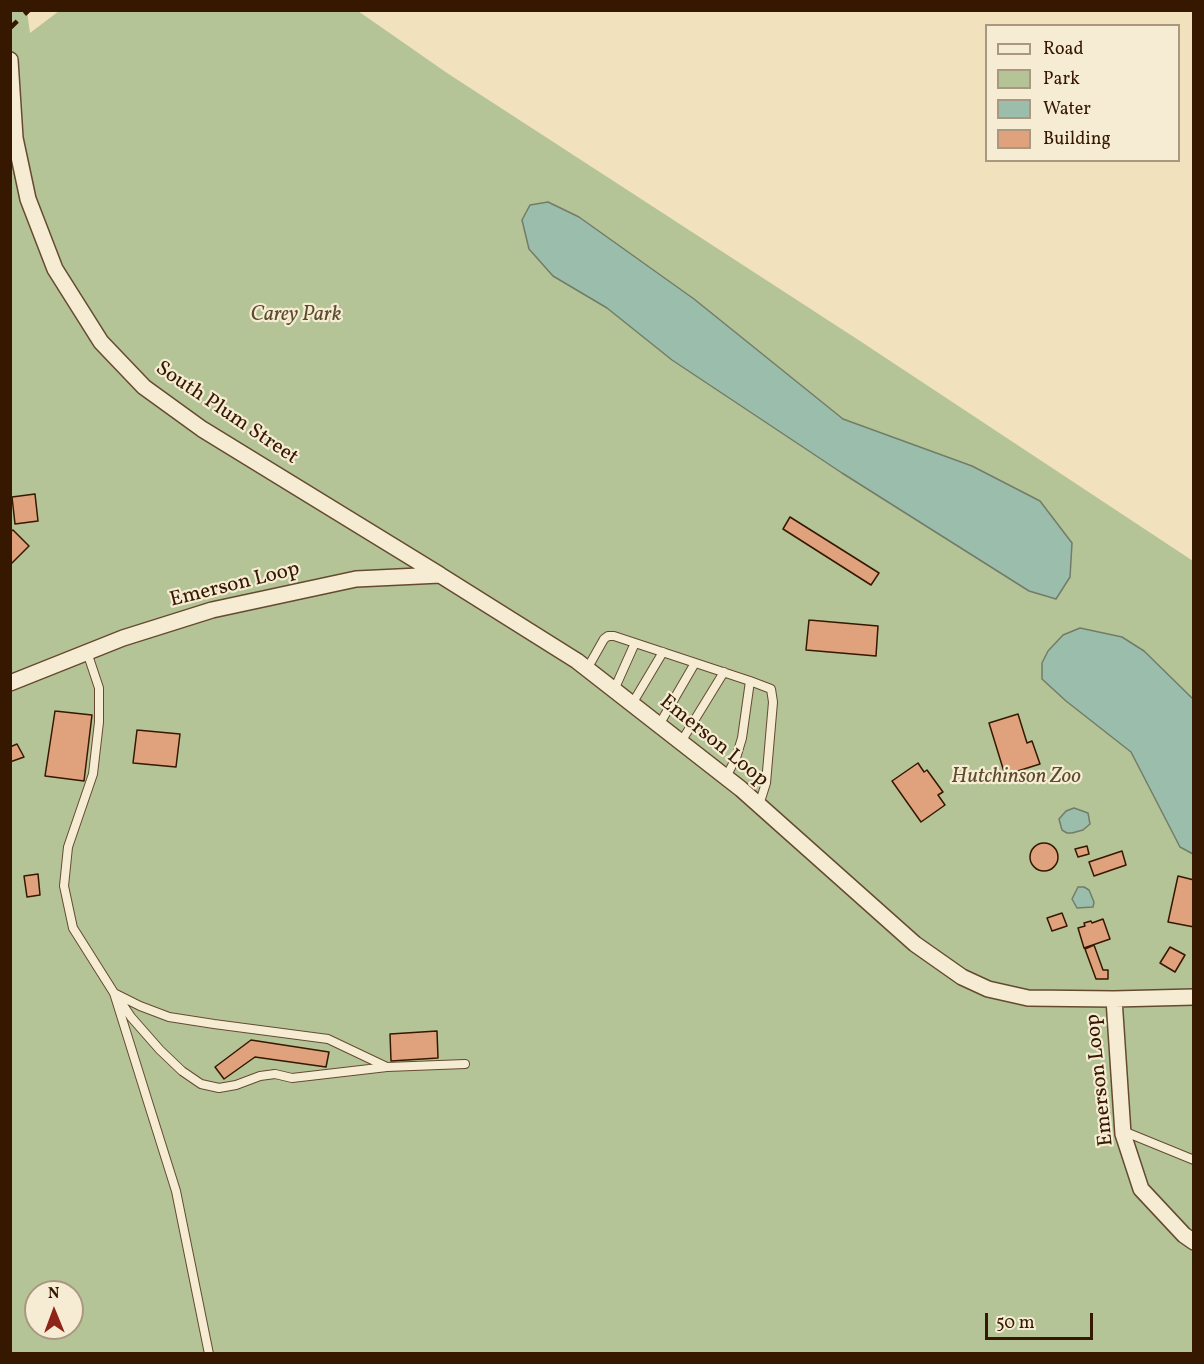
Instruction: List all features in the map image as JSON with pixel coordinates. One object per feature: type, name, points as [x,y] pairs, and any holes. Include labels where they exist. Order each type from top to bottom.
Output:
[{"type":"street","name":"South Plum Street","points":[[10,60],[15,138],[28,199],[55,269],[101,342],[144,387],[202,429],[440,575]]},
{"type":"street","name":"Emerson Loop","points":[[10,682],[123,638],[212,610],[356,579],[440,575],[587,669],[726,777],[915,944],[962,977],[988,988],[1028,998],[1114,999],[1123,1131],[1142,1189],[1184,1235],[1194,1242]]},
{"type":"street","points":[[1114,999],[1194,997]]},
{"type":"lane","points":[[587,669],[608,636],[771,689],[773,702],[766,783],[759,805]]},
{"type":"lane","points":[[614,690],[635,643]]},
{"type":"lane","points":[[87,652],[99,688],[99,722],[93,774],[68,847],[64,886],[73,928],[131,1017],[160,1050],[182,1071],[201,1084],[219,1088],[275,1074],[300,1078],[387,1067],[465,1064]]},
{"type":"lane","points":[[632,704],[663,652]]},
{"type":"lane","points":[[659,725],[695,663]]},
{"type":"lane","points":[[681,742],[724,672]]},
{"type":"lane","points":[[726,777],[736,758],[742,738],[750,681]]},
{"type":"lane","points":[[114,993],[169,1017],[328,1039],[387,1067]]},
{"type":"lane","points":[[114,993],[176,1191],[209,1353]]},
{"type":"lane","points":[[1123,1131],[1194,1160]]},
{"type":"green space","points":[[10,11],[27,11],[30,33],[59,11],[358,11],[447,73],[860,341],[1193,561],[1193,1353],[11,1353]]},
{"type":"water","points":[[548,202],[579,217],[694,299],[843,419],[972,466],[1040,501],[1072,543],[1070,577],[1056,599],[1029,591],[842,473],[672,360],[607,308],[553,276],[529,249],[522,220],[530,205]]},
{"type":"water","points":[[1080,628],[1122,637],[1144,651],[1193,699],[1193,854],[1180,847],[1131,752],[1042,679],[1042,663],[1048,651],[1063,635]]},
{"type":"water","points":[[1074,808],[1088,813],[1090,824],[1083,830],[1067,833],[1062,830],[1059,819],[1066,811]]},
{"type":"water","points":[[1078,887],[1089,890],[1094,902],[1093,907],[1077,908],[1072,899]]},
{"type":"building","points":[[35,494],[38,521],[15,524],[12,497]]},
{"type":"building","points":[[790,517],[879,573],[871,585],[783,529]]},
{"type":"building","points":[[13,530],[29,546],[10,565],[10,532]]},
{"type":"building","points":[[809,620],[878,626],[876,656],[806,650]]},
{"type":"building","points":[[55,711],[92,715],[84,781],[45,776]]},
{"type":"building","points":[[1018,714],[1027,743],[1032,741],[1040,764],[1005,775],[989,723]]},
{"type":"building","points":[[137,730],[180,734],[176,767],[133,763]]},
{"type":"building","points":[[17,744],[24,757],[10,762],[10,747]]},
{"type":"building","points":[[918,763],[924,772],[927,770],[943,792],[938,795],[945,805],[921,822],[892,781]]},
{"type":"building","points":[[1044,843],[1054,847],[1058,857],[1054,867],[1044,871],[1034,867],[1030,857],[1034,847]]},
{"type":"building","points":[[1087,846],[1089,854],[1078,857],[1075,849]]},
{"type":"building","points":[[1122,851],[1126,865],[1094,876],[1089,862]]},
{"type":"building","points":[[38,874],[40,895],[27,897],[24,876]]},
{"type":"building","points":[[1178,876],[1194,880],[1194,927],[1168,922]]},
{"type":"building","points":[[1062,913],[1067,926],[1052,931],[1047,918]]},
{"type":"building","points":[[1103,919],[1110,939],[1084,948],[1078,928],[1085,926],[1084,923]]},
{"type":"building","points":[[1094,945],[1103,970],[1108,970],[1108,979],[1096,979],[1085,949]]},
{"type":"building","points":[[1170,947],[1185,955],[1175,972],[1160,963]]},
{"type":"building","points":[[437,1031],[438,1058],[391,1061],[390,1034]]},
{"type":"building","points":[[251,1040],[329,1052],[326,1067],[255,1057],[224,1079],[215,1067]]},
{"type":"railway","points":[[10,28],[29,10]]},
{"type":"park label","name":"Carey Park","points":[[296,316]]},
{"type":"park label","name":"Hutchinson Zoo","points":[[1016,778]]}]
